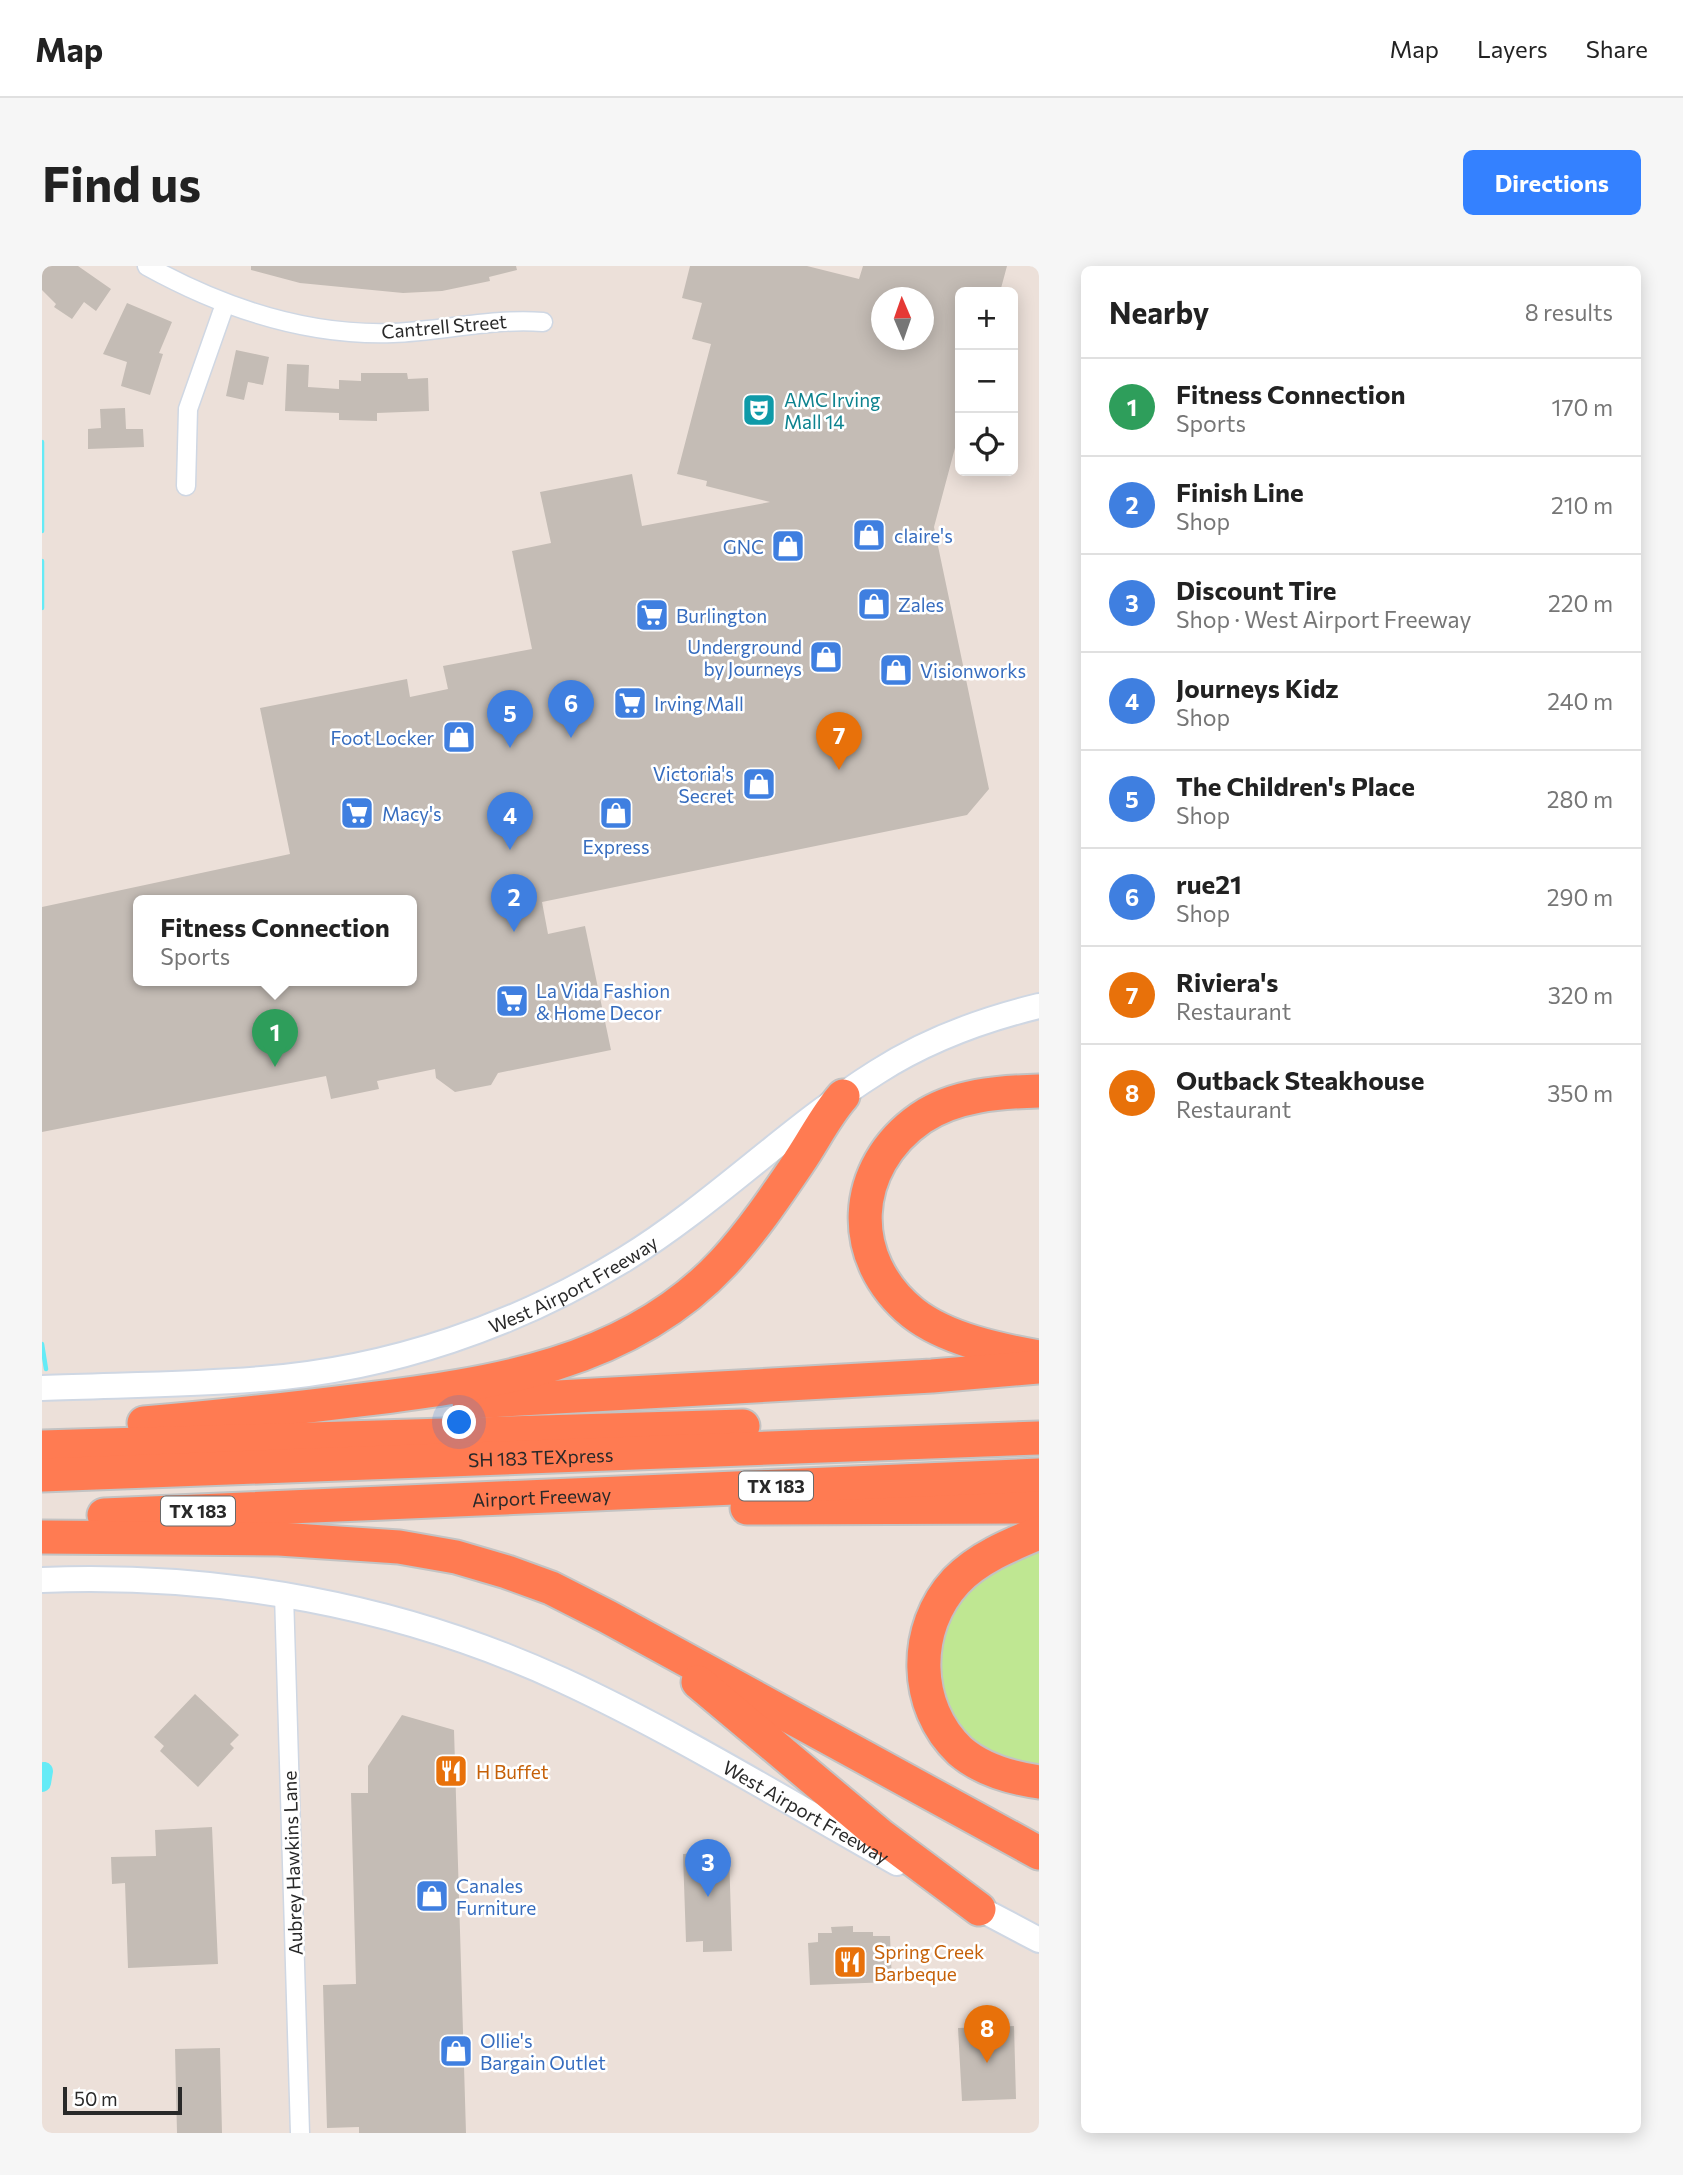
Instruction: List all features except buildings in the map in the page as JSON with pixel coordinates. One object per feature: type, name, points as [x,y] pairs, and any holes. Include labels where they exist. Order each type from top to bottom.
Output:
[{"type":"highway","points":[[1039,1091],[996,1093],[956,1101],[922,1117],[897,1137],[876,1166],[866,1199],[866,1234],[875,1267],[892,1294],[916,1315],[946,1331],[1039,1357]]},
{"type":"highway","points":[[257,1413],[486,1382],[573,1359],[634,1331],[698,1287],[723,1263],[799,1163],[843,1096]]},
{"type":"highway","points":[[42,1432],[257,1413],[918,1377],[1039,1367]]},
{"type":"highway","points":[[42,1447],[1039,1416]]},
{"type":"highway","name":"SH 183 TEXpress","points":[[42,1475],[1039,1438]]},
{"type":"highway","name":"SH 183 TEXpress","points":[[42,1489],[1039,1452]]},
{"type":"highway","name":"Airport Freeway","points":[[42,1518],[1039,1475]]},
{"type":"highway","points":[[513,1498],[610,1508],[1039,1507]]},
{"type":"highway","points":[[1039,1534],[982,1560],[956,1581],[933,1619],[925,1641],[923,1672],[929,1702],[942,1729],[961,1751],[984,1767],[1004,1775],[1039,1782]]},
{"type":"highway","points":[[42,1537],[279,1539],[399,1547],[456,1557],[506,1572],[551,1588],[608,1617],[1039,1853]]},
{"type":"highway","points":[[608,1617],[678,1667],[880,1835],[979,1909]]},
{"type":"main road","name":"West Airport Freeway","points":[[42,1388],[294,1376],[425,1350],[474,1332],[561,1294],[625,1259],[667,1231],[875,1073],[949,1034],[996,1016],[1039,1006]]},
{"type":"main road","name":"West Airport Freeway","points":[[42,1580],[115,1577],[168,1580],[284,1594],[402,1620],[451,1635],[560,1679],[639,1717],[1039,1941]]},
{"type":"street","name":"Cantrell Street","points":[[147,266],[225,304],[298,327],[390,333],[466,328],[503,321],[543,322]]},
{"type":"street","points":[[186,485],[188,409],[225,304]]},
{"type":"street","name":"Aubrey Hawkins Lane","points":[[284,1594],[300,2133]]},
{"type":"green space","points":[[1039,1547],[1039,1771],[1015,1768],[964,1740],[934,1678],[943,1618],[960,1595],[993,1568]]},
{"type":"waterway","points":[[42,442],[42,531]]},
{"type":"waterway","points":[[42,561],[42,608]]},
{"type":"waterway","points":[[42,1344],[46,1369]]},
{"type":"waterway","points":[[42,1783],[44,1771]]},
{"type":"place","name":"AMC Irving Mall 14","points":[[759,410]]},
{"type":"place","name":"claire's","points":[[869,535]]},
{"type":"place","name":"GNC","points":[[788,546]]},
{"type":"place","name":"Zales","points":[[874,604]]},
{"type":"place","name":"Burlington","points":[[652,615]]},
{"type":"place","name":"Underground by Journeys","points":[[826,657]]},
{"type":"place","name":"Visionworks","points":[[896,670]]},
{"type":"place","name":"Irving Mall","points":[[630,703]]},
{"type":"place","name":"Foot Locker","points":[[459,737]]},
{"type":"place","name":"rue21","points":[[571,738]]},
{"type":"place","name":"The Children's Place","points":[[510,748]]},
{"type":"place","name":"Riviera's","points":[[839,770]]},
{"type":"place","name":"Victoria's Secret","points":[[759,784]]},
{"type":"place","name":"Macy's","points":[[357,813]]},
{"type":"place","name":"Express","points":[[616,813]]},
{"type":"place","name":"Journeys Kidz","points":[[510,850]]},
{"type":"place","name":"Finish Line","points":[[514,932]]},
{"type":"place","name":"La Vida Fashion & Home Decor","points":[[512,1001]]},
{"type":"place","name":"Fitness Connection","points":[[275,1067]]},
{"type":"place","name":"H Buffet","points":[[451,1771]]},
{"type":"place","name":"Canales Furniture","points":[[432,1896]]},
{"type":"place","name":"Discount Tire","points":[[708,1897]]},
{"type":"place","name":"Spring Creek Barbeque","points":[[850,1962]]},
{"type":"place","name":"Ollie's Bargain Outlet","points":[[456,2051]]},
{"type":"place","name":"Outback Steakhouse","points":[[987,2063]]}]
